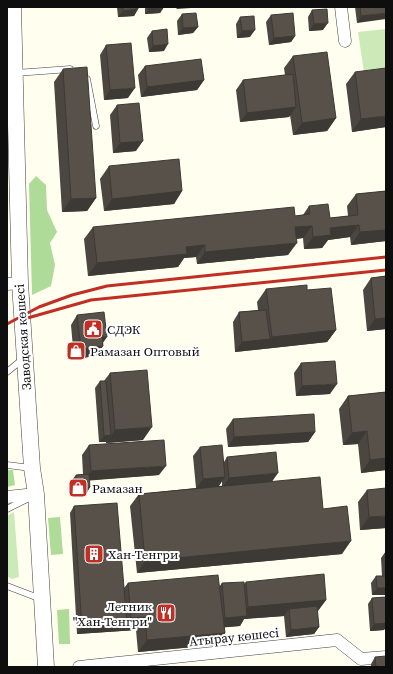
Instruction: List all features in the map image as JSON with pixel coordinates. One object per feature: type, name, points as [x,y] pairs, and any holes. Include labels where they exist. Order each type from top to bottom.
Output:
[{"type":"street","name":"Заводская көшесі","points":[[13,7],[10,25],[14,73],[13,284],[25,357],[32,468],[36,494],[46,667]]},
{"type":"street","points":[[341,7],[345,42]]},
{"type":"street","points":[[7,497],[36,494]]},
{"type":"street","name":"Атырау көшесі","points":[[79,667],[338,640],[361,663],[386,657]]},
{"type":"lane","points":[[14,73],[81,71],[86,76],[96,126]]},
{"type":"lane","points":[[7,372],[25,357]]},
{"type":"lane","points":[[7,464],[32,468]]},
{"type":"lane","points":[[7,509],[36,494]]},
{"type":"lane","points":[[7,586],[42,599]]},
{"type":"green space","points":[[386,29],[386,75],[364,72],[358,32]]},
{"type":"green space","points":[[36,176],[46,185],[47,210],[57,232],[50,243],[55,265],[51,286],[32,295],[29,184]]},
{"type":"green space","points":[[7,470],[13,470],[15,485],[7,487]]},
{"type":"green space","points":[[14,512],[19,577],[12,579],[7,576],[7,516]]},
{"type":"green space","points":[[60,517],[63,554],[51,555],[48,518]]},
{"type":"green space","points":[[69,609],[70,644],[59,644],[57,610]]},
{"type":"building","points":[[123,7],[138,7],[138,9],[123,11]]},
{"type":"building","points":[[360,7],[386,7],[386,13],[361,16]]},
{"type":"building","points":[[327,9],[328,23],[314,24],[312,10]]},
{"type":"building","points":[[196,13],[198,27],[183,28],[182,14]]},
{"type":"building","points":[[293,13],[295,36],[274,38],[271,15]]},
{"type":"building","points":[[254,16],[255,30],[242,31],[240,17]]},
{"type":"building","points":[[167,29],[168,44],[153,46],[152,31]]},
{"type":"building","points":[[131,43],[135,88],[110,90],[106,45]]},
{"type":"building","points":[[327,52],[336,118],[302,123],[293,56]]},
{"type":"building","points":[[201,59],[204,80],[147,87],[145,66]]},
{"type":"building","points":[[87,67],[96,198],[71,199],[63,69]]},
{"type":"building","points":[[386,68],[386,116],[361,119],[355,72]]},
{"type":"building","points":[[293,74],[296,107],[247,113],[243,80]]},
{"type":"building","points":[[139,103],[143,141],[120,143],[117,105]]},
{"type":"building","points":[[179,159],[182,191],[112,199],[109,166]]},
{"type":"building","points":[[386,191],[386,230],[360,232],[359,225],[330,228],[331,235],[313,237],[312,226],[295,227],[297,243],[205,252],[205,245],[186,247],[187,254],[97,263],[93,227],[294,207],[295,216],[310,214],[309,206],[328,204],[330,218],[358,215],[356,194]]},
{"type":"building","points":[[386,276],[386,318],[375,319],[371,278]]},
{"type":"building","points":[[307,285],[307,290],[331,288],[336,330],[272,337],[266,289]]},
{"type":"building","points":[[266,310],[270,339],[242,342],[239,312]]},
{"type":"building","points":[[104,312],[107,337],[102,337],[103,346],[81,349],[77,315]]},
{"type":"building","points":[[335,361],[337,384],[302,386],[301,363]]},
{"type":"building","points":[[147,370],[152,427],[115,430],[110,373]]},
{"type":"building","points":[[100,381],[106,381],[111,435],[104,436]]},
{"type":"building","points":[[386,392],[386,458],[370,460],[367,431],[352,433],[348,396]]},
{"type":"building","points":[[314,414],[315,432],[234,437],[233,419]]},
{"type":"building","points":[[164,440],[166,466],[91,471],[89,445]]},
{"type":"building","points":[[222,445],[225,477],[203,479],[200,447]]},
{"type":"building","points":[[276,452],[278,473],[229,478],[227,457]]},
{"type":"building","points":[[89,474],[90,487],[77,488],[76,475]]},
{"type":"building","points":[[320,477],[323,509],[347,506],[351,541],[145,561],[139,494]]},
{"type":"building","points":[[386,488],[386,516],[369,517],[367,490]]},
{"type":"building","name":"Хан-Тенгри","points":[[117,503],[127,624],[82,628],[74,506]]},
{"type":"building","points":[[324,574],[326,600],[248,607],[246,582]]},
{"type":"building","name":"Летник \"Хан-Тенгри\"","points":[[218,575],[225,633],[147,640],[145,617],[131,618],[128,583]]},
{"type":"building","points":[[376,576],[386,576],[386,588],[377,588]]},
{"type":"building","points":[[244,582],[247,616],[225,618],[222,583]]},
{"type":"building","points":[[386,597],[386,623],[374,624],[372,598]]},
{"type":"building","points":[[317,606],[319,627],[291,630],[289,609]]},
{"type":"building","points":[[386,656],[386,667],[376,667],[375,657]]},
{"type":"railway","points":[[7,324],[39,307],[72,295],[107,286],[386,257]]},
{"type":"railway","points":[[24,319],[91,300],[386,270]]},
{"type":"place","name":"СДЭК","points":[[93,329]]},
{"type":"place","name":"Рамазан Оптовый","points":[[76,351]]},
{"type":"place","name":"Рамазан","points":[[78,488]]},
{"type":"place","name":"Хан-Тенгри","points":[[94,554]]},
{"type":"place","name":"Летник \"Хан-Тенгри\"","points":[[166,613]]}]
